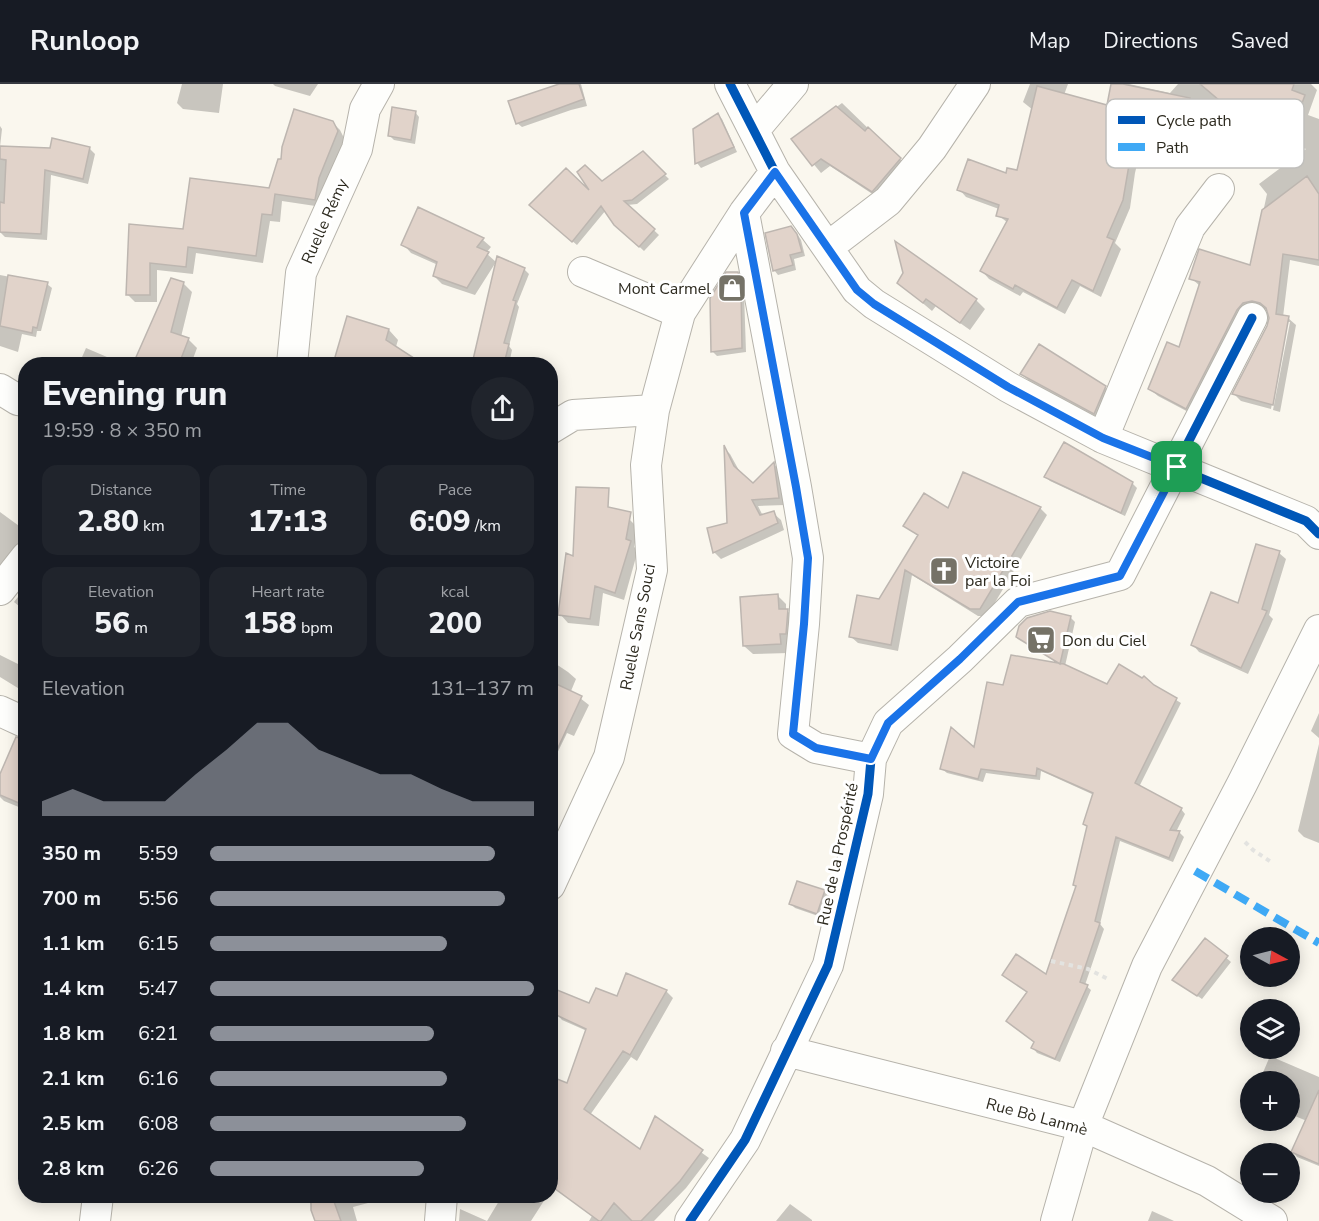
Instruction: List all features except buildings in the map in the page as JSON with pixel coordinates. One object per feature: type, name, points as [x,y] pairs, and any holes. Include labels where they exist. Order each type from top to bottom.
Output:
[{"type":"street","name":"Ruelle Rémy","points":[[293,357],[301,273],[357,148],[365,109],[379,84]]},
{"type":"street","points":[[730,84],[775,172],[857,290],[874,304],[1008,387],[1103,438],[1306,521],[1319,534]]},
{"type":"street","points":[[755,129],[793,84]]},
{"type":"street","points":[[828,247],[888,201],[932,148],[975,84]]},
{"type":"street","name":"Ruelle Sans Souci","points":[[558,868],[609,757],[652,570],[646,465],[654,410],[680,313],[744,213],[775,172]]},
{"type":"street","points":[[1103,438],[1190,227],[1219,189]]},
{"type":"street","points":[[744,213],[808,558],[793,734],[816,748],[871,759]]},
{"type":"street","points":[[583,272],[680,313]]},
{"type":"street","name":"Rue de la Prospérité","points":[[690,1221],[744,1140],[828,965],[868,794],[871,759],[888,723],[960,659],[1018,602],[1120,576],[1252,318]]},
{"type":"street","points":[[0,390],[18,400]]},
{"type":"street","points":[[558,424],[573,415],[654,410]]},
{"type":"street","points":[[0,590],[18,568]]},
{"type":"street","points":[[1056,1221],[1083,1126],[1147,966],[1319,630]]},
{"type":"street","points":[[0,711],[18,719]]},
{"type":"street","name":"Rue Bò Lanmè","points":[[786,1052],[1083,1126],[1207,1181],[1272,1221]]},
{"type":"street","points":[[95,1221],[97,1203]]},
{"type":"street","points":[[440,1221],[441,1203]]},
{"type":"path","points":[[1052,961],[1088,969],[1136,993]]},
{"type":"marked path","points":[[1195,871],[1319,943]]},
{"type":"cycle path","points":[[730,84],[775,172],[857,290],[874,304],[1008,387],[1103,438],[1306,521],[1319,534]]},
{"type":"cycle path","points":[[690,1221],[745,1140],[828,965],[868,794],[871,759],[888,723],[960,659],[1018,602],[1120,575],[1252,318]]},
{"type":"place","name":"Mont Carmel","points":[[732,288]]},
{"type":"place","name":"Victoire par la Foi","points":[[944,571]]},
{"type":"place","name":"Don du Ciel","points":[[1041,640]]},
{"type":"route","points":[[775,172],[857,290],[874,304],[1008,387],[1103,438],[1177,467],[1120,576],[1018,602],[960,659],[888,723],[871,759],[816,748],[793,734],[808,558],[744,213],[775,172]]}]
